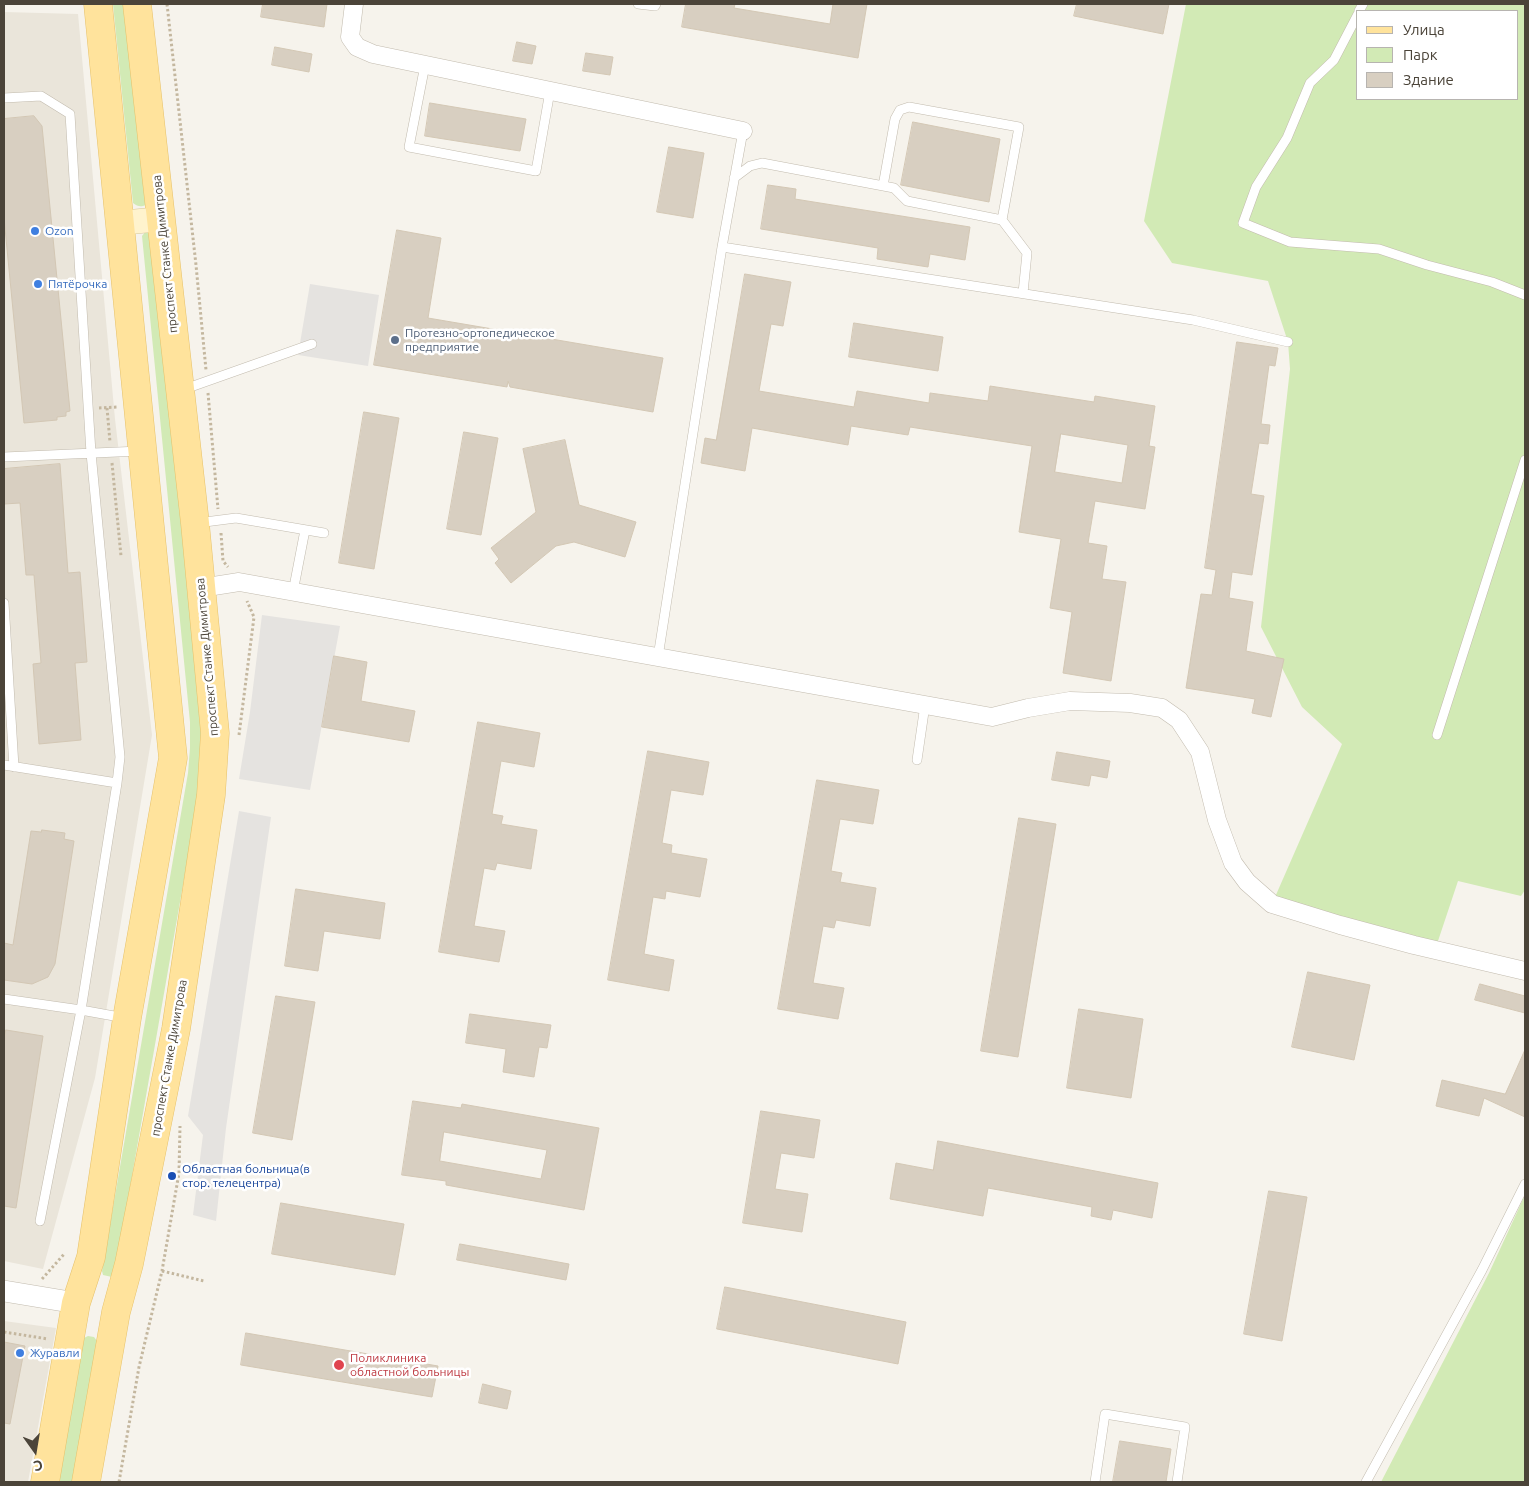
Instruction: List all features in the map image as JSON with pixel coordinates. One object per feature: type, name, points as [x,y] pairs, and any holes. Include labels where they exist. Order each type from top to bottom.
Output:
[{"type":"main road","points":[[44,1482],[76,1303],[92,1257],[127,1018],[173,758],[98,4]]},
{"type":"main road","name":"проспект Станке Димитрова","points":[[86,1482],[116,1312],[129,1264],[176,1030],[211,795],[215,734],[202,588],[137,4]]},
{"type":"main road","points":[[120,223],[161,219]]},
{"type":"main road","points":[[76,1303],[116,1312]]},
{"type":"street","points":[[354,4],[350,37],[357,47],[373,54],[743,131]]},
{"type":"street","points":[[202,588],[239,582],[992,717],[1028,708],[1070,701],[1130,703],[1162,708],[1180,720],[1200,752],[1217,820],[1233,863],[1248,882],[1272,904],[1405,943],[1525,971]]},
{"type":"street","points":[[4,1290],[76,1303]]},
{"type":"lane","points":[[638,4],[655,6],[656,4]]},
{"type":"lane","points":[[1356,16],[1334,60],[1310,83],[1287,138],[1256,187],[1243,223],[1290,242],[1379,249],[1426,265],[1492,282],[1525,295]]},
{"type":"lane","points":[[425,65],[409,147],[536,170],[550,91]]},
{"type":"lane","points":[[4,98],[41,96],[70,114],[91,453],[120,757],[81,1010],[40,1221]]},
{"type":"lane","points":[[883,186],[895,120],[900,110],[909,107],[1019,127],[1002,220]]},
{"type":"lane","points":[[658,657],[722,247],[743,131]]},
{"type":"lane","points":[[734,178],[750,166],[762,163],[894,188],[907,201],[1002,220],[1027,253],[1023,293]]},
{"type":"lane","points":[[722,247],[1193,320],[1288,342]]},
{"type":"lane","points":[[180,391],[312,344]]},
{"type":"lane","points":[[4,457],[143,451]]},
{"type":"lane","points":[[1436,735],[1525,460]]},
{"type":"lane","points":[[195,523],[236,518],[324,533]]},
{"type":"lane","points":[[293,592],[306,530]]},
{"type":"lane","points":[[4,603],[14,767]]},
{"type":"lane","points":[[917,760],[925,705]]},
{"type":"lane","points":[[4,765],[117,783]]},
{"type":"lane","points":[[4,999],[127,1018]]},
{"type":"lane","points":[[1366,1482],[1482,1270],[1525,1184]]},
{"type":"lane","points":[[1095,1482],[1105,1414],[1185,1427],[1177,1482]]},
{"type":"path","points":[[107,408],[122,556]]},
{"type":"path","points":[[41,1281],[64,1253]]},
{"type":"path","points":[[162,1271],[204,1281]]},
{"type":"path","points":[[4,1332],[50,1339],[49,1346]]},
{"type":"shaded area","points":[[4,12],[78,14],[115,419],[152,735],[95,1078],[43,1269],[4,1261]]},
{"type":"shaded area","points":[[310,284],[379,295],[368,366],[298,355]]},
{"type":"shaded area","points":[[262,615],[340,626],[310,790],[239,779],[250,712]]},
{"type":"shaded area","points":[[239,811],[271,817],[226,1128],[216,1221],[193,1215],[203,1135],[188,1116]]},
{"type":"shaded area","points":[[4,1321],[56,1328],[28,1482],[4,1482]]},
{"type":"green space","points":[[113,4],[128,4],[146,205],[143,206],[133,203]]},
{"type":"green space","points":[[1186,4],[1525,4],[1525,890],[1521,896],[1458,881],[1435,950],[1272,904],[1342,744],[1302,707],[1261,627],[1290,369],[1288,342],[1268,281],[1172,263],[1144,221]]},
{"type":"green space","points":[[146,231],[152,231],[205,707],[204,765],[115,1273],[112,1277],[103,1275],[102,1271],[188,773],[190,748],[190,722],[142,236]]},
{"type":"green space","points":[[1525,1195],[1525,1482],[1381,1482],[1489,1273]]},
{"type":"green space","points":[[88,1336],[94,1337],[97,1341],[72,1482],[58,1482],[84,1338]]},
{"type":"building","points":[[263,4],[327,4],[324,27],[261,17]]},
{"type":"building","points":[[686,4],[735,4],[734,8],[830,24],[833,4],[867,4],[858,58],[682,27]]},
{"type":"building","points":[[1077,4],[1169,4],[1163,34],[1074,16]]},
{"type":"building","points":[[517,42],[536,46],[532,64],[513,61]]},
{"type":"building","points":[[275,47],[312,54],[309,72],[272,65]]},
{"type":"building","points":[[586,53],[613,57],[610,75],[583,71]]},
{"type":"building","points":[[430,103],[526,119],[520,151],[425,136]]},
{"type":"building","points":[[34,116],[42,126],[70,411],[66,412],[66,416],[57,417],[57,420],[24,423],[4,218],[4,119]]},
{"type":"building","points":[[913,122],[1000,139],[989,202],[901,185]]},
{"type":"building","points":[[669,147],[704,153],[693,218],[657,212]]},
{"type":"building","points":[[768,185],[796,189],[795,199],[970,227],[965,260],[930,254],[928,267],[877,259],[878,248],[761,229]]},
{"type":"building","points":[[397,230],[441,238],[428,318],[663,358],[653,412],[510,387],[508,381],[507,387],[374,365]]},
{"type":"building","points":[[745,274],[791,282],[783,326],[771,324],[759,391],[854,407],[857,391],[929,403],[930,393],[988,401],[990,386],[1094,402],[1095,396],[1155,406],[1149,446],[1155,447],[1145,509],[1095,501],[1088,543],[1107,546],[1102,579],[1126,582],[1111,681],[1063,673],[1072,612],[1050,608],[1061,539],[1019,532],[1032,446],[910,427],[908,435],[851,426],[848,445],[752,428],[745,471],[701,463],[705,438],[716,440]],"holes":[[[1061,434],[1128,445],[1122,483],[1055,472]]]},
{"type":"building","points":[[854,323],[943,337],[938,371],[849,357]]},
{"type":"building","points":[[1237,342],[1278,348],[1275,366],[1269,365],[1261,424],[1270,425],[1268,444],[1259,443],[1251,494],[1264,496],[1252,575],[1232,572],[1229,598],[1253,602],[1246,651],[1284,659],[1271,717],[1252,713],[1255,699],[1186,688],[1201,594],[1212,595],[1216,570],[1205,568]]},
{"type":"building","points":[[364,412],[399,418],[374,569],[339,563]]},
{"type":"building","points":[[464,432],[498,438],[481,535],[447,529]]},
{"type":"building","points":[[565,440],[579,505],[636,522],[625,557],[574,542],[556,546],[511,583],[495,563],[499,559],[491,548],[536,512],[523,449]]},
{"type":"building","points":[[60,464],[68,573],[80,572],[87,662],[75,663],[81,740],[39,744],[33,664],[41,663],[34,575],[26,575],[20,503],[4,504],[4,469]]},
{"type":"building","points":[[334,656],[367,662],[361,701],[415,711],[409,742],[322,727]]},
{"type":"building","points":[[478,722],[540,733],[534,767],[501,761],[492,814],[503,816],[501,824],[537,830],[531,869],[497,863],[495,870],[484,868],[474,926],[505,931],[499,962],[439,952]]},
{"type":"building","points":[[648,751],[709,762],[703,795],[671,790],[662,843],[672,845],[671,853],[707,859],[700,897],[666,891],[665,899],[653,897],[644,954],[674,960],[669,991],[608,980]]},
{"type":"building","points":[[1057,752],[1110,761],[1107,778],[1091,775],[1089,786],[1052,780]]},
{"type":"building","points":[[817,780],[879,790],[873,824],[840,819],[831,871],[842,873],[840,882],[876,888],[870,926],[836,920],[834,928],[823,926],[813,983],[844,988],[838,1019],[778,1009]]},
{"type":"building","points":[[1019,818],[1056,824],[1018,1057],[981,1051]]},
{"type":"building","points":[[42,830],[65,833],[64,839],[74,841],[55,964],[48,977],[32,984],[4,980],[4,943],[13,945],[31,831],[41,832]]},
{"type":"building","points":[[296,889],[385,903],[380,939],[324,931],[318,971],[285,966]]},
{"type":"building","points":[[1308,972],[1370,985],[1354,1060],[1292,1047]]},
{"type":"building","points":[[1480,984],[1525,996],[1525,1013],[1475,1000]]},
{"type":"building","points":[[276,996],[315,1002],[292,1140],[253,1133]]},
{"type":"building","points":[[1079,1009],[1143,1019],[1131,1098],[1067,1088]]},
{"type":"building","points":[[470,1014],[551,1025],[547,1048],[539,1047],[534,1077],[503,1072],[506,1049],[466,1043]]},
{"type":"building","points":[[6,1030],[43,1036],[16,1208],[4,1206],[4,1046]]},
{"type":"building","points":[[1525,1050],[1525,1117],[1484,1098],[1479,1116],[1436,1106],[1442,1080],[1505,1094]]},
{"type":"building","points":[[413,1101],[461,1108],[462,1104],[599,1128],[584,1210],[446,1185],[446,1181],[402,1175]],"holes":[[[444,1132],[547,1150],[541,1179],[440,1161]]]},
{"type":"building","points":[[761,1111],[820,1120],[814,1158],[781,1153],[775,1189],[808,1194],[802,1232],[743,1223]]},
{"type":"building","points":[[938,1141],[1158,1183],[1152,1218],[1113,1210],[1111,1220],[1091,1216],[1092,1207],[988,1188],[983,1216],[890,1199],[896,1163],[933,1170]]},
{"type":"building","points":[[1269,1191],[1307,1197],[1282,1341],[1244,1334]]},
{"type":"building","points":[[281,1203],[404,1224],[395,1275],[272,1254]]},
{"type":"building","points":[[460,1244],[569,1264],[566,1280],[457,1260]]},
{"type":"building","points":[[725,1287],[906,1322],[898,1364],[717,1329]]},
{"type":"building","name":"Поликлиника областной больницы","points":[[246,1333],[438,1366],[432,1397],[241,1365]]},
{"type":"building","points":[[4,1342],[25,1346],[10,1424],[4,1423]]},
{"type":"building","points":[[483,1384],[511,1391],[507,1409],[479,1403]]},
{"type":"building","points":[[1120,1441],[1171,1449],[1166,1482],[1113,1482]]},
{"type":"place","name":"Ozon","points":[[35,231]]},
{"type":"place","name":"Пятёрочка","points":[[38,284]]},
{"type":"place","name":"Протезно-ортопедическое предприятие","points":[[395,340]]},
{"type":"place","name":"Областная больница(в стор. телецентра)","points":[[172,1176]]},
{"type":"place","name":"Журавли","points":[[20,1353]]},
{"type":"place","name":"Поликлиника областной больницы","points":[[339,1365]]}]
